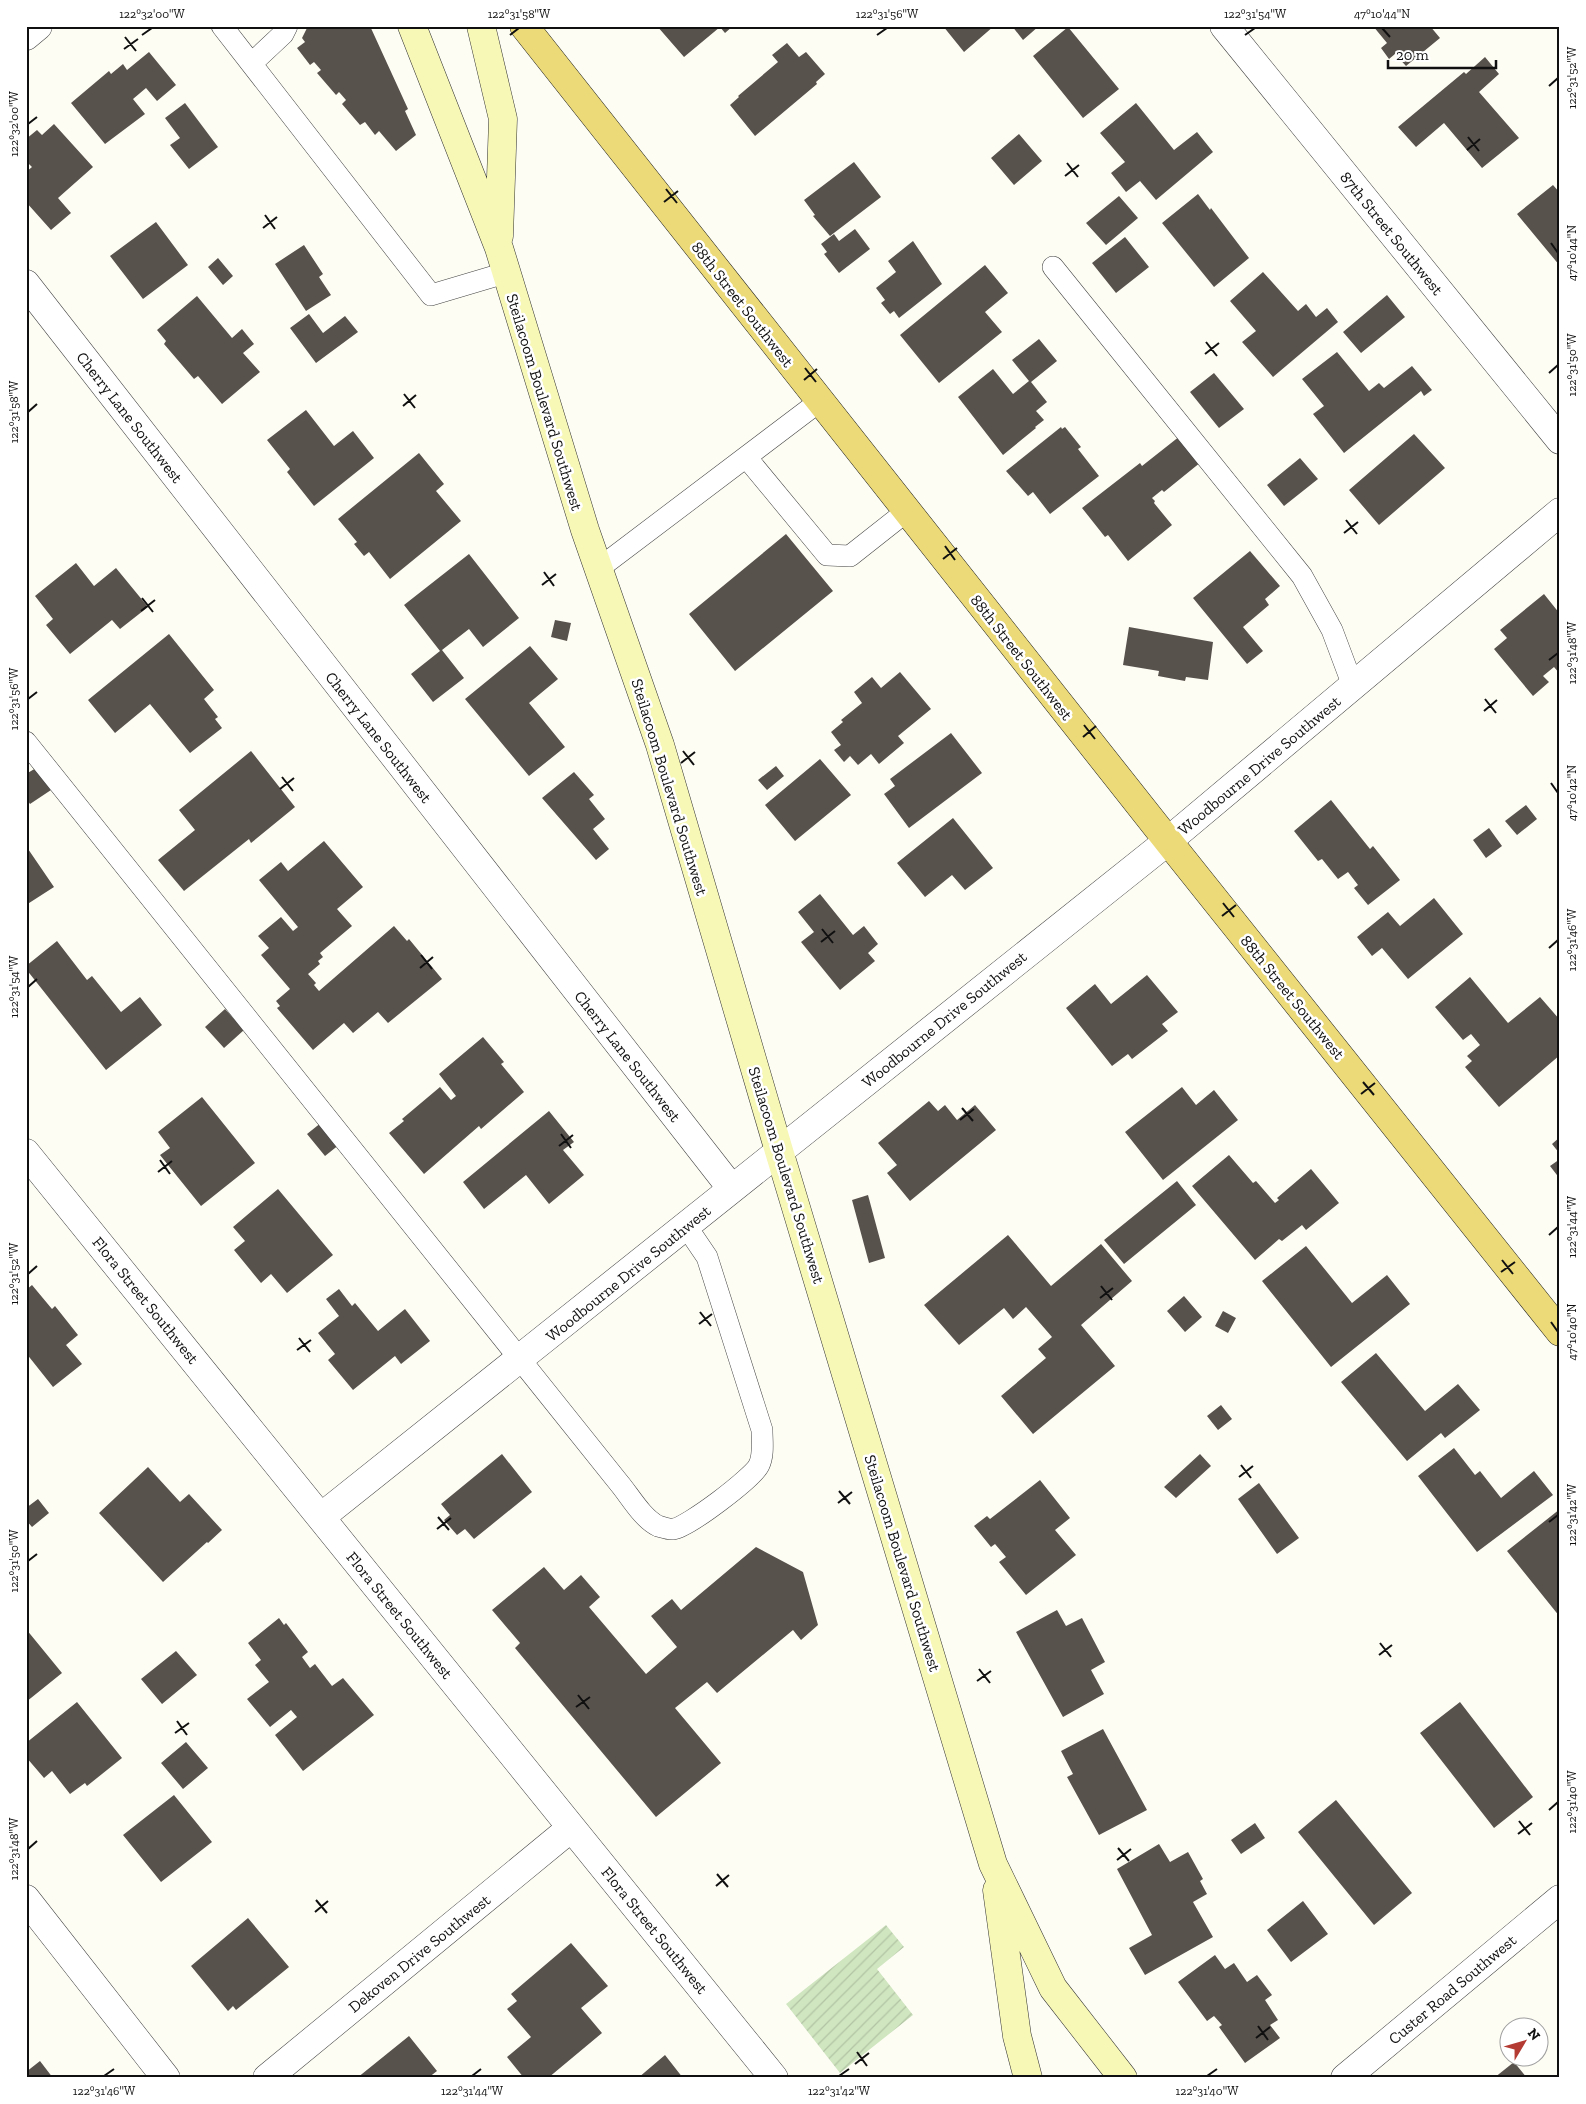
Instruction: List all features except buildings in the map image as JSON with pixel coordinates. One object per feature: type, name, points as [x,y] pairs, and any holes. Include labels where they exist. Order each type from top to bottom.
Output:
[{"type":"main road","name":"Steilacoom Boulevard Southwest","points":[[412,26],[502,260],[598,569],[660,745],[779,1151],[993,1864],[1053,1988],[1123,2078]]},
{"type":"main road","name":"Steilacoom Boulevard Southwest","points":[[480,26],[503,118],[502,260]]},
{"type":"main road","name":"88th Street Southwest","points":[[524,26],[907,512],[1560,1332]]},
{"type":"main road","points":[[993,1864],[1017,2036],[1028,2078]]},
{"type":"street","points":[[26,36],[38,26]]},
{"type":"street","name":"87th Street Southwest","points":[[1224,26],[1560,440]]},
{"type":"street","name":"Cherry Lane Southwest","points":[[26,284],[732,1189]]},
{"type":"street","name":"Woodbourne Drive Southwest","points":[[321,1517],[1168,841],[1560,512]]},
{"type":"street","name":"Flora Street Southwest","points":[[26,1153],[774,2078]]},
{"type":"street","name":"Dekoven Drive Southwest","points":[[267,2078],[571,1828]]},
{"type":"street","points":[[26,1899],[166,2078]]},
{"type":"street","name":"Custer Road Southwest","points":[[1345,2078],[1560,1899]]},
{"type":"lane","points":[[222,26],[431,295],[502,260]]},
{"type":"lane","points":[[252,63],[283,34],[287,26]]},
{"type":"lane","points":[[1053,267],[1302,576],[1332,630],[1353,686]]},
{"type":"lane","points":[[598,569],[820,401]]},
{"type":"lane","points":[[746,457],[828,555],[850,556],[907,512]]},
{"type":"lane","points":[[26,742],[648,1519],[659,1526],[673,1529],[690,1523],[752,1476],[760,1465],[762,1430],[707,1257],[686,1226]]},
{"type":"green space","points":[[886,1925],[904,1947],[877,1969],[913,2015],[840,2073],[786,2004]]}]
